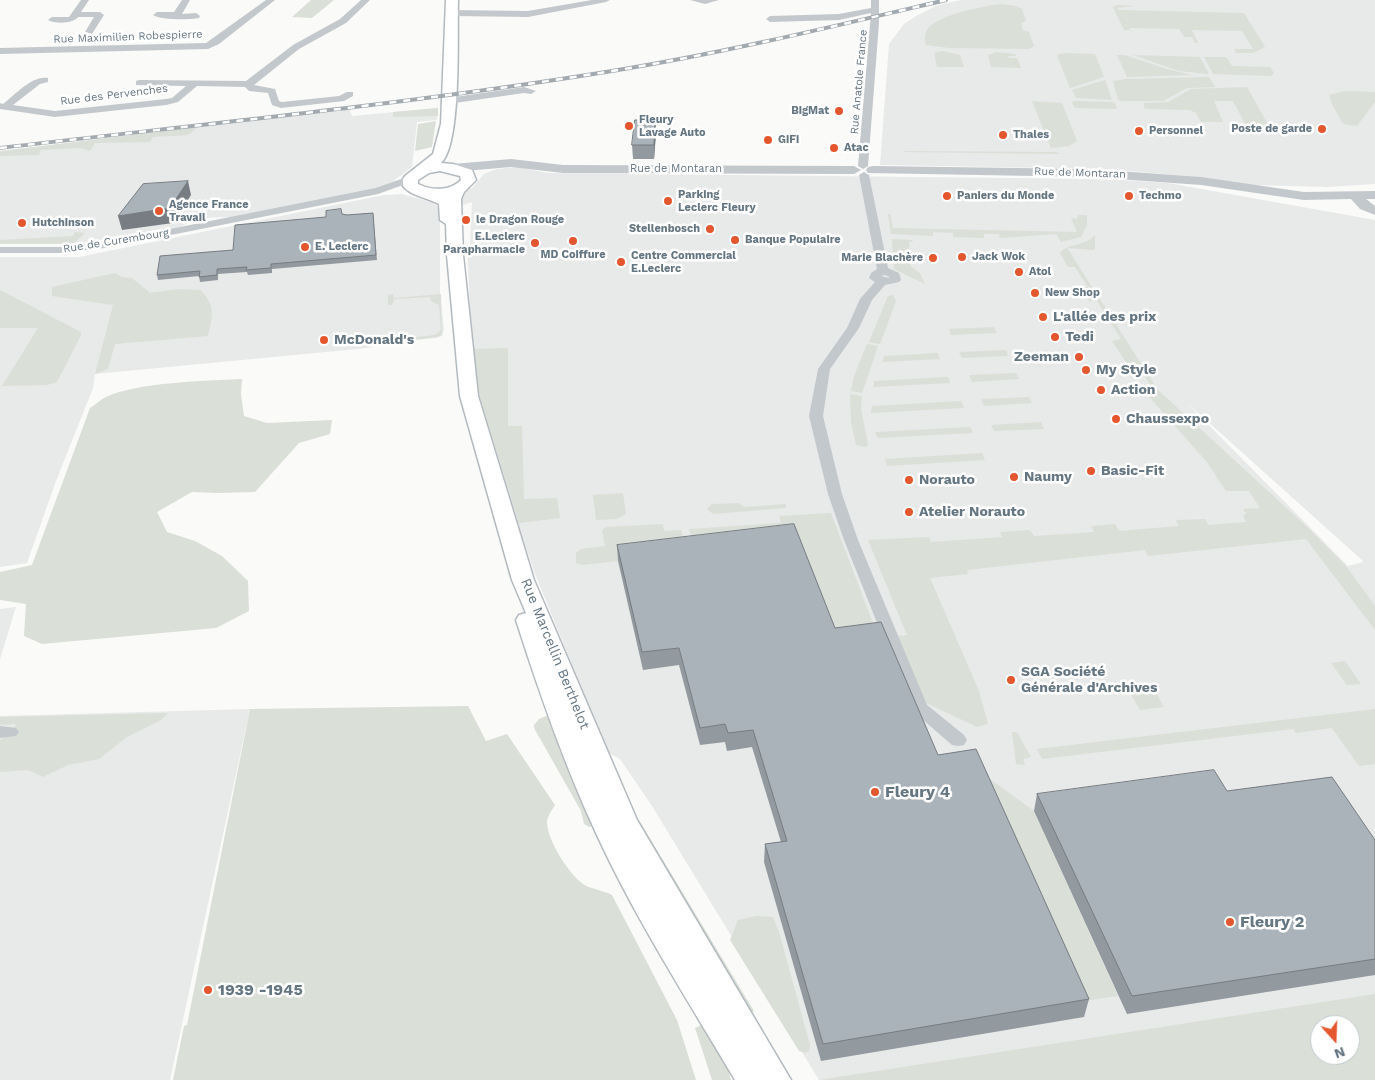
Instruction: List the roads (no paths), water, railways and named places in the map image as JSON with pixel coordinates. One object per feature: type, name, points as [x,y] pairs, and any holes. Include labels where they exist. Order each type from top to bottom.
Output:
[{"type":"main road","name":"Rue Marcellin Berthelot","points":[[452,7],[448,124],[454,172],[455,254],[469,396],[523,580],[625,823],[776,1080]]},
{"type":"main road","points":[[410,179],[415,174],[424,170],[454,172],[444,193],[425,192]]},
{"type":"main road","name":"Rue Marcellin Berthelot","points":[[410,179],[411,186],[447,204],[450,286],[454,294],[457,330],[454,344],[459,386],[535,648],[554,703],[609,833],[654,917],[752,1080]]},
{"type":"street","points":[[52,20],[72,19],[85,0]]},
{"type":"street","points":[[177,15],[186,0]]},
{"type":"street","name":"Rue Maximilien Robespierre","points":[[0,51],[208,46],[271,0]]},
{"type":"street","points":[[139,84],[248,84],[256,80],[296,47],[343,21],[366,0]]},
{"type":"street","points":[[452,7],[528,14],[606,0]]},
{"type":"street","points":[[694,0],[705,2],[715,0]]},
{"type":"street","points":[[770,19],[839,17],[875,5]]},
{"type":"street","name":"Rue Anatole France","points":[[875,5],[863,170],[883,276],[866,299],[854,325],[824,368],[816,416],[835,494],[851,540],[920,708],[958,740]]},
{"type":"street","points":[[75,14],[100,15],[89,32]]},
{"type":"street","points":[[157,15],[196,16]]},
{"type":"street","points":[[2,106],[37,82],[45,80]]},
{"type":"street","name":"Rue des Pervenches","points":[[2,106],[54,114],[166,102],[175,100],[195,84]]},
{"type":"street","points":[[248,84],[252,89],[272,91],[275,103],[280,105],[342,99],[350,94]]},
{"type":"street","points":[[448,101],[531,91]]},
{"type":"street","name":"Rue de Montaran","points":[[454,172],[482,169],[499,163]]},
{"type":"street","name":"Rue de Montaran","points":[[454,172],[499,163],[563,169],[1025,171],[1201,180],[1304,196],[1374,195]]},
{"type":"street","name":"Rue de Curembourg","points":[[0,250],[54,250],[106,245],[378,191],[410,179]]},
{"type":"street","name":"Rue de Curembourg","points":[[378,191],[425,192]]},
{"type":"street","name":"Rue de Montaran","points":[[1285,193],[1374,195]]},
{"type":"street","points":[[1355,196],[1365,206],[1375,210]]},
{"type":"railway","points":[[0,148],[383,104],[536,83],[654,64],[738,47],[946,0]]},
{"type":"place","name":"BigMat","points":[[839,111]]},
{"type":"place","name":"Fleury Lavage Auto","points":[[629,126]]},
{"type":"place","name":"Poste de garde","points":[[1322,129]]},
{"type":"place","name":"Personnel","points":[[1139,131]]},
{"type":"place","name":"Thales","points":[[1003,135]]},
{"type":"place","name":"GiFi","points":[[768,140]]},
{"type":"place","name":"Atac","points":[[834,148]]},
{"type":"place","name":"Paniers du Monde","points":[[947,196]]},
{"type":"place","name":"Techmo","points":[[1129,196]]},
{"type":"place","name":"Parking Leclerc Fleury","points":[[668,201]]},
{"type":"place","name":"Agence France Travail","points":[[159,211]]},
{"type":"place","name":"le Dragon Rouge","points":[[466,220]]},
{"type":"place","name":"Hutchinson","points":[[22,223]]},
{"type":"place","name":"Stellenbosch","points":[[710,229]]},
{"type":"place","name":"Banque Populaire","points":[[735,240]]},
{"type":"place","name":"MD Coiffure","points":[[573,241]]},
{"type":"place","name":"E.Leclerc Parapharmacie","points":[[535,243]]},
{"type":"place","name":"E. Leclerc","points":[[305,247]]},
{"type":"place","name":"Jack Wok","points":[[962,257]]},
{"type":"place","name":"Marie Blachère","points":[[933,258]]},
{"type":"place","name":"Centre Commercial E.Leclerc","points":[[621,262]]},
{"type":"place","name":"Atol","points":[[1019,272]]},
{"type":"place","name":"New Shop","points":[[1035,293]]},
{"type":"place","name":"L'allée des prix","points":[[1043,317]]},
{"type":"place","name":"Tedi","points":[[1055,337]]},
{"type":"place","name":"McDonald's","points":[[324,340]]},
{"type":"place","name":"Zeeman","points":[[1079,357]]},
{"type":"place","name":"My Style","points":[[1086,370]]},
{"type":"place","name":"Action","points":[[1101,390]]},
{"type":"place","name":"Chaussexpo","points":[[1116,419]]},
{"type":"place","name":"Basic-Fit","points":[[1091,471]]},
{"type":"place","name":"Naumy","points":[[1014,477]]},
{"type":"place","name":"Norauto","points":[[909,480]]},
{"type":"place","name":"Atelier Norauto","points":[[909,512]]},
{"type":"place","name":"SGA Société Générale d'Archives","points":[[1011,680]]},
{"type":"place","name":"Fleury 4","points":[[875,792]]},
{"type":"place","name":"Fleury 2","points":[[1230,922]]},
{"type":"place","name":"1939 -1945","points":[[208,990]]}]
